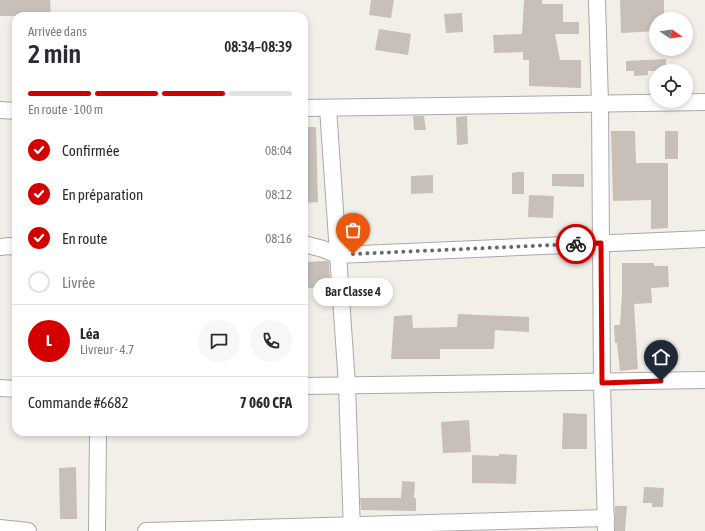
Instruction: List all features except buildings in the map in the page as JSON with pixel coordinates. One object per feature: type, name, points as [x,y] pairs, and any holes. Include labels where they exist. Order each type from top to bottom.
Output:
[{"type":"street","points":[[146,531],[606,524],[602,383],[600,104],[597,0]]},
{"type":"street","points":[[308,108],[705,102]]},
{"type":"street","points":[[328,108],[347,385],[351,528]]},
{"type":"street","points":[[0,110],[12,111]]},
{"type":"street","points":[[308,245],[323,248],[338,255],[705,239]]},
{"type":"street","points":[[0,247],[12,246]]},
{"type":"street","points":[[308,386],[602,383],[705,380]]},
{"type":"street","points":[[0,388],[12,389]]},
{"type":"street","points":[[97,531],[98,436]]},
{"type":"street","points":[[0,528],[28,531]]},
{"type":"way so far","points":[[353,254],[576,244]]},
{"type":"place","name":"Bar Classe 4","points":[[353,254]]},
{"type":"route","points":[[576,244],[601,243],[602,383],[661,381]]}]
